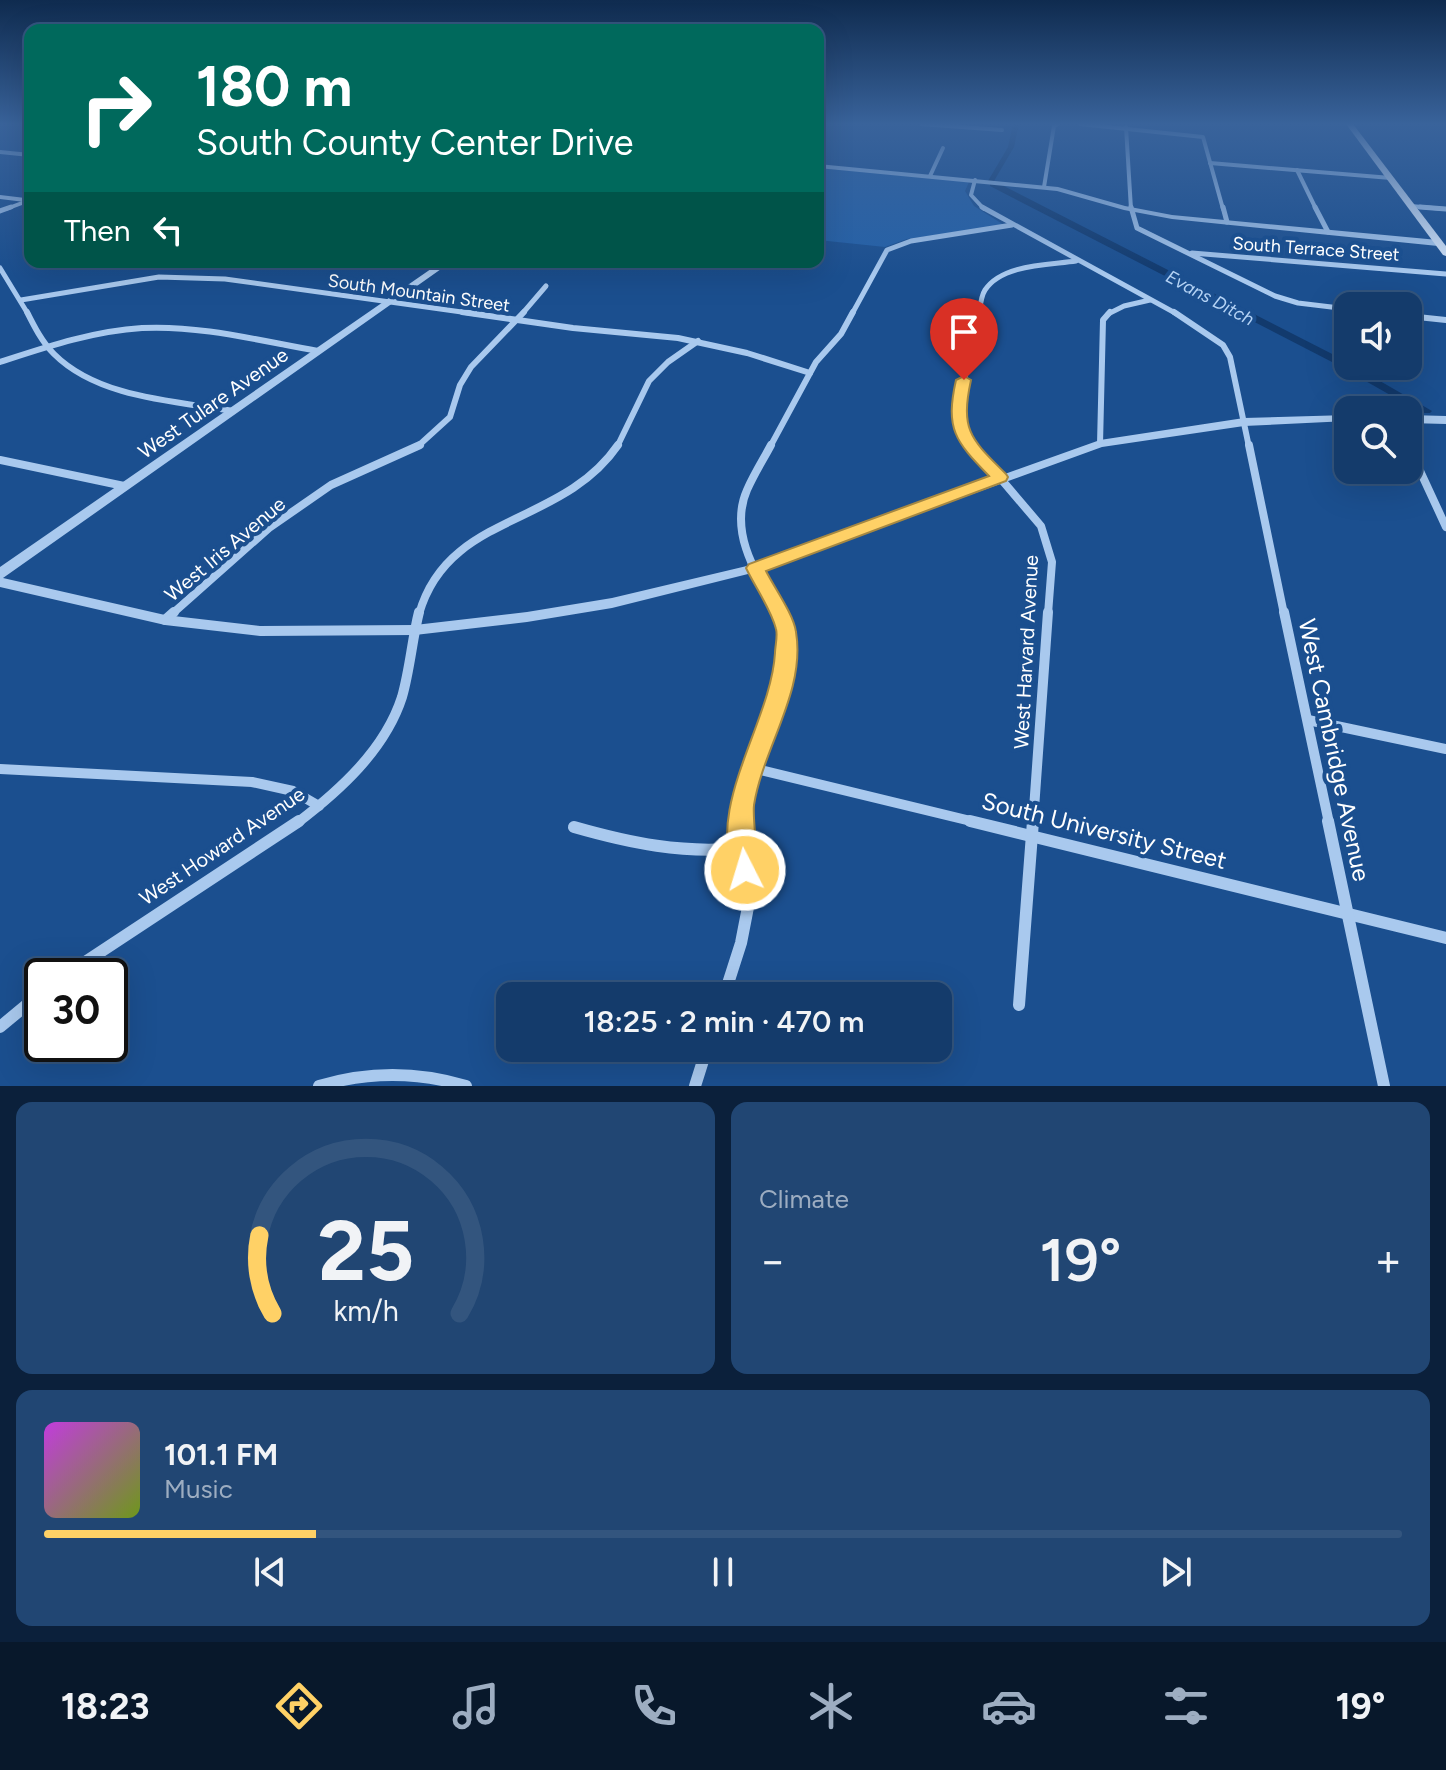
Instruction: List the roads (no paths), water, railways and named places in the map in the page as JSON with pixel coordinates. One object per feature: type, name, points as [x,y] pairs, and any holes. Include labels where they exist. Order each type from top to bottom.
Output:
[{"type":"main road","points":[[1388,175],[1446,253]]},
{"type":"street","points":[[915,175],[1044,187],[1084,194],[1131,210],[1438,243]]},
{"type":"street","points":[[1044,187],[1046,175]]},
{"type":"street","points":[[1129,175],[1131,210],[1137,228],[1290,301],[1334,307]]},
{"type":"street","points":[[1213,175],[1227,222]]},
{"type":"street","points":[[1299,175],[1328,232]]},
{"type":"street","points":[[1352,175],[1391,178]]},
{"type":"street","name":"West Cambridge Avenue","points":[[975,180],[971,191],[986,211],[1151,300],[1223,345],[1230,357],[1384,1086]]},
{"type":"street","points":[[0,197],[24,199]]},
{"type":"street","points":[[0,211],[24,202]]},
{"type":"street","points":[[1411,206],[1446,209]]},
{"type":"street","points":[[729,982],[743,937],[750,891],[741,848],[742,804],[779,693],[785,664],[786,630],[746,554],[739,513],[746,492],[810,373],[841,334],[887,250],[911,241],[1013,225]]},
{"type":"street","name":"South Terrace Street","points":[[1183,252],[1446,274]]},
{"type":"street","name":"West Harvard Avenue","points":[[1019,1005],[1034,836],[1052,562],[1047,540],[1035,516],[974,450],[961,429],[957,410],[984,291],[990,282],[1015,271],[1077,261]]},
{"type":"street","points":[[0,268],[48,347],[72,369],[104,384],[136,393],[233,411]]},
{"type":"street","name":"West Tulare Avenue","points":[[0,574],[434,268]]},
{"type":"street","name":"South Mountain Street","points":[[21,300],[121,281],[183,277],[225,279],[387,304],[698,341],[810,373]]},
{"type":"street","name":"West Iris Avenue","points":[[165,620],[269,528],[331,485],[417,447],[434,434],[450,417],[460,385],[471,367],[518,321],[530,302],[546,286]]},
{"type":"street","points":[[1100,444],[1103,320],[1120,306],[1151,300]]},
{"type":"street","points":[[1422,317],[1446,320]]},
{"type":"street","points":[[0,362],[48,347],[112,332],[145,328],[177,329],[318,351]]},
{"type":"street","name":"West Howard Avenue","points":[[90,958],[284,833],[334,794],[364,762],[390,725],[402,696],[415,630],[427,590],[437,572],[471,543],[542,510],[593,474],[623,436],[650,380],[668,361],[698,341]]},
{"type":"street","points":[[0,582],[165,620],[260,631],[415,630],[527,617],[612,603],[755,568],[1000,477],[1100,444],[1244,422],[1334,419]]},
{"type":"street","points":[[1422,419],[1446,420]]},
{"type":"street","points":[[0,460],[124,486]]},
{"type":"street","points":[[1422,475],[1446,527]]},
{"type":"street","points":[[1308,720],[1446,749]]},
{"type":"street","name":"South University Street","points":[[752,768],[1446,938]]},
{"type":"street","points":[[0,769],[252,782],[293,791],[319,806]]},
{"type":"street","points":[[574,827],[655,850],[713,852],[741,848]]},
{"type":"street","points":[[0,1027],[24,1007]]},
{"type":"street","points":[[695,1086],[703,1062]]},
{"type":"street","points":[[319,1086],[393,1072],[447,1079],[466,1086]]},
{"type":"waterway","name":"Evans Ditch","points":[[991,179],[994,175]]},
{"type":"waterway","name":"Evans Ditch","points":[[993,184],[1336,360],[1426,411]]}]
